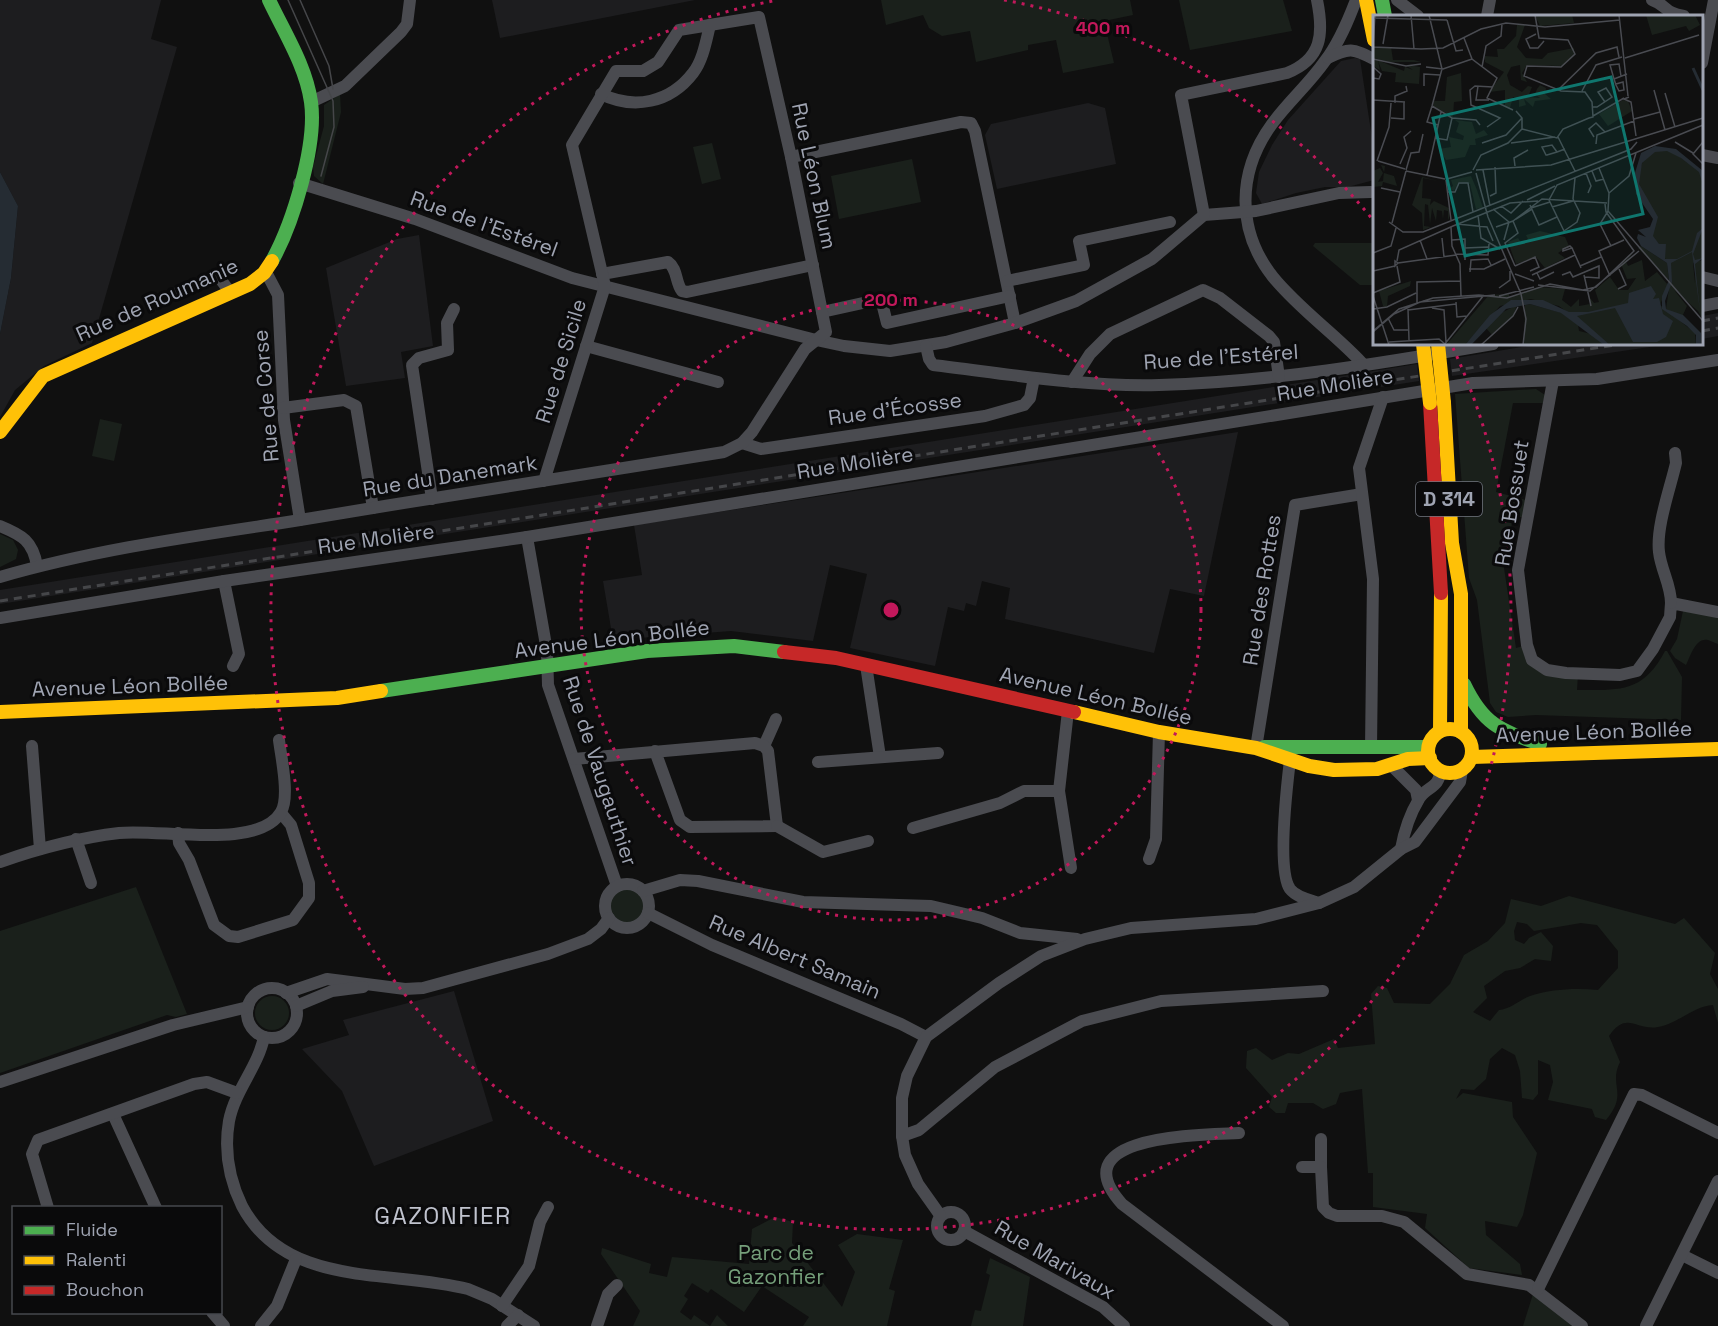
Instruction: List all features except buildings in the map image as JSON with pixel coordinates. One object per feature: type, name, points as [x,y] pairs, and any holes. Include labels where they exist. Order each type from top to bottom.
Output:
[{"type":"main road","points":[[269,0],[303,75],[311,102],[311,142],[299,183]]},
{"type":"main road","points":[[1366,0],[1373,35]]},
{"type":"main road","points":[[1382,0],[1386,15]]},
{"type":"main road","name":"Rue de Roumanie","points":[[0,432],[22,399],[43,376],[250,284],[266,272],[274,258],[299,183]]},
{"type":"main road","name":"D 314","points":[[1423,345],[1430,403],[1441,598],[1440,731]]},
{"type":"main road","name":"D 314","points":[[1438,345],[1444,403],[1452,543],[1461,594],[1461,732]]},
{"type":"main road","name":"Avenue Léon Bollée","points":[[0,712],[337,698],[647,651],[734,646],[784,650],[866,665],[1159,732],[1256,748],[1290,760],[1334,770],[1362,770],[1392,766],[1429,752]]},
{"type":"main road","name":"Avenue Léon Bollée","points":[[1461,677],[1476,710],[1484,721],[1540,744]]},
{"type":"main road","points":[[1461,732],[1450,729],[1440,731],[1431,739],[1429,752],[1440,770],[1452,773],[1461,770]]},
{"type":"main road","name":"Avenue Léon Bollée","points":[[1461,732],[1468,737],[1472,751],[1461,770]]},
{"type":"main road","name":"Avenue Léon Bollée","points":[[1472,751],[1540,744],[1718,739]]},
{"type":"main road","name":"Avenue Léon Bollée","points":[[1256,748],[1280,745],[1321,749],[1371,748],[1429,752]]},
{"type":"main road","name":"Avenue Léon Bollée","points":[[1472,751],[1718,749]]},
{"type":"street","points":[[311,102],[345,86],[401,32],[407,24],[410,0]]},
{"type":"street","points":[[1317,0],[1322,24],[1318,45],[1310,59],[1299,68],[1181,95],[1204,215],[1245,212],[1339,193],[1371,192]]},
{"type":"street","points":[[1356,0],[1327,59],[1271,125],[1261,142],[1246,177],[1245,212],[1253,239],[1272,275],[1362,363]]},
{"type":"street","points":[[1397,0],[1417,15]]},
{"type":"street","points":[[1487,15],[1490,0]]},
{"type":"street","points":[[1652,0],[1659,2],[1669,14],[1676,15]]},
{"type":"street","points":[[1703,54],[1714,0]]},
{"type":"street","name":"Rue Léon Blum","points":[[710,25],[759,17],[791,157],[822,312],[825,332],[816,340]]},
{"type":"street","points":[[601,94],[629,103],[657,100],[674,91],[694,73],[705,48],[710,25],[679,30],[658,62],[643,71],[616,71],[601,94],[572,145],[604,280],[668,262],[674,270],[678,286],[682,291],[687,292],[813,265]]},
{"type":"street","points":[[1327,59],[1346,50],[1354,50],[1373,60]]},
{"type":"street","points":[[791,157],[961,122],[970,123],[975,131],[1015,323]]},
{"type":"street","points":[[1703,155],[1718,158]]},
{"type":"street","name":"Rue de l'Estérel","points":[[299,183],[416,219],[544,269],[604,280],[816,340],[844,346],[890,351],[932,345],[1015,323],[1076,301],[1152,259],[1204,215]]},
{"type":"street","points":[[1007,281],[1084,266],[1079,241],[1170,222]]},
{"type":"street","name":"Rue de Corse","points":[[266,272],[278,295],[283,408],[300,519]]},
{"type":"street","points":[[179,291],[218,276],[230,292]]},
{"type":"street","points":[[1703,277],[1718,281]]},
{"type":"street","name":"Rue de Sicile","points":[[544,481],[604,280]]},
{"type":"street","points":[[1072,382],[1090,354],[1110,334],[1203,290],[1220,298],[1269,336],[1274,342],[1279,377]]},
{"type":"street","points":[[822,312],[881,299],[887,323],[1010,296]]},
{"type":"street","points":[[1703,306],[1718,303]]},
{"type":"street","points":[[432,498],[412,365],[418,358],[448,350],[447,323],[454,309]]},
{"type":"street","points":[[742,443],[806,349],[816,340]]},
{"type":"street","name":"Rue de l'Estérel","points":[[932,345],[930,362],[951,367],[1072,382],[1158,385],[1279,377],[1485,345]]},
{"type":"street","points":[[586,346],[718,382]]},
{"type":"street","name":"Rue Molière","points":[[0,618],[224,581],[527,537],[1473,383],[1597,379],[1718,360]]},
{"type":"street","name":"Rue d'Écosse","points":[[742,443],[761,449],[985,416],[1024,405],[1030,398],[1034,378]]},
{"type":"street","name":"Rue Bossuet","points":[[1553,381],[1518,570],[1532,660],[1547,670],[1571,674],[1620,675],[1637,671],[1653,649],[1670,617],[1671,591],[1659,554],[1659,540],[1676,464],[1676,453]]},
{"type":"street","points":[[1371,748],[1373,579],[1359,468],[1383,397]]},
{"type":"street","points":[[283,408],[344,400],[356,406],[373,508]]},
{"type":"street","name":"Rue du Danemark","points":[[0,576],[87,554],[724,452],[742,443]]},
{"type":"street","name":"Rue des Rottes","points":[[1256,748],[1295,505],[1362,494]]},
{"type":"street","points":[[0,526],[23,536],[29,542],[33,548],[37,566]]},
{"type":"street","name":"Rue de Vaugauthier","points":[[527,537],[547,651],[548,684],[617,886]]},
{"type":"street","points":[[224,581],[239,654],[233,666]]},
{"type":"street","points":[[1671,603],[1718,612]]},
{"type":"street","points":[[866,665],[880,757]]},
{"type":"street","points":[[1068,711],[1059,791],[1071,868]]},
{"type":"street","points":[[764,746],[776,719]]},
{"type":"street","points":[[1149,859],[1156,839],[1159,732]]},
{"type":"street","points":[[0,862],[75,839],[123,832],[203,835],[253,829],[272,822],[281,813],[285,802],[279,740]]},
{"type":"street","points":[[574,759],[755,743],[764,746],[768,751],[777,826]]},
{"type":"street","points":[[32,746],[40,849]]},
{"type":"street","points":[[655,751],[680,820],[690,827],[777,826],[823,852],[868,841]]},
{"type":"street","points":[[818,762],[938,753]]},
{"type":"street","points":[[1290,760],[1285,791],[1284,873],[1289,888],[1296,894],[1319,903]]},
{"type":"street","points":[[1392,766],[1416,790],[1418,800]]},
{"type":"street","points":[[1401,849],[1404,833],[1418,800],[1436,785],[1440,770]]},
{"type":"street","points":[[940,1215],[918,1184],[905,1155],[902,1136],[902,1098],[907,1076],[926,1037],[999,983],[1041,956],[1084,939],[1131,928],[1256,919],[1319,903],[1354,887],[1401,849],[1415,842],[1460,782],[1461,770]]},
{"type":"street","points":[[913,828],[1000,803],[1024,791],[1059,791]]},
{"type":"street","points":[[178,833],[179,843],[189,860],[214,925],[229,936],[238,937],[293,920],[309,898],[309,883],[291,825],[281,813]]},
{"type":"street","points":[[75,839],[91,883]]},
{"type":"street","points":[[643,891],[680,880],[698,881],[803,902],[931,906],[982,918],[1020,933],[1051,938],[1084,939]]},
{"type":"street","points":[[632,884],[643,891],[649,900],[648,913],[644,920],[630,928],[617,926],[609,918],[606,902],[608,895],[617,886],[632,884]]},
{"type":"street","name":"Rue Albert Samain","points":[[648,913],[712,945],[891,1019],[926,1037]]},
{"type":"street","points":[[286,993],[327,979],[376,986],[423,988],[548,954],[588,939],[601,929],[609,918]]},
{"type":"street","points":[[296,1006],[332,991],[376,986]]},
{"type":"street","points":[[273,988],[286,993],[296,1006],[296,1022],[292,1029],[282,1037],[264,1037],[250,1025],[248,1007],[257,994],[264,990],[273,988]]},
{"type":"street","points":[[902,1136],[920,1130],[995,1067],[1082,1020],[1161,1001],[1323,991]]},
{"type":"street","points":[[0,1082],[173,1025],[248,1007]]},
{"type":"street","points":[[264,1037],[261,1052],[237,1093],[227,1136],[227,1154],[234,1186],[248,1216],[270,1241],[296,1259],[330,1269],[450,1284],[481,1294],[534,1326]]},
{"type":"street","points":[[47,1206],[32,1154],[38,1140],[194,1084],[207,1082],[237,1093]]},
{"type":"street","points":[[1538,1289],[1634,1094],[1642,1095],[1718,1133]]},
{"type":"street","points":[[113,1114],[155,1206]]},
{"type":"street","points":[[1239,1133],[1168,1136],[1144,1141],[1126,1149],[1113,1159],[1108,1170],[1107,1181],[1122,1204],[1283,1326]]},
{"type":"street","points":[[1321,1139],[1323,1207],[1329,1213],[1337,1216],[1382,1216],[1404,1222],[1467,1274],[1538,1289],[1582,1326]]},
{"type":"street","points":[[1302,1167],[1322,1167]]},
{"type":"street","points":[[1646,1326],[1718,1181]]},
{"type":"street","points":[[502,1306],[529,1266],[540,1222],[548,1207]]},
{"type":"street","points":[[949,1211],[959,1214],[964,1221],[964,1231],[958,1238],[944,1238],[936,1226],[940,1215],[949,1211]]},
{"type":"street","name":"Rue Marivaux","points":[[964,1231],[1103,1306],[1124,1326]]},
{"type":"street","points":[[1682,1255],[1718,1273]]},
{"type":"street","points":[[261,1326],[277,1306],[296,1259]]},
{"type":"street","points":[[597,1326],[608,1294],[617,1285]]},
{"type":"street","points":[[214,1314],[224,1326]]},
{"type":"street","points":[[507,1326],[518,1315]]},
{"type":"shaded area","points":[[0,0],[161,0],[151,39],[177,47],[92,343],[44,366],[15,390],[0,417],[0,334],[11,278],[18,206],[0,172]]},
{"type":"shaded area","points":[[492,0],[695,0],[500,38]]},
{"type":"shaded area","points":[[1360,59],[1373,144],[1373,180],[1348,187],[1325,187],[1296,193],[1262,204],[1256,193],[1259,172],[1272,145],[1288,120],[1341,61]]},
{"type":"shaded area","points":[[1088,103],[1105,108],[1116,164],[997,189],[985,135],[991,124]]},
{"type":"shaded area","points":[[0,172],[18,206],[11,278],[0,334]]},
{"type":"shaded area","points":[[419,235],[433,346],[401,352],[405,378],[346,386],[326,268],[397,239]]},
{"type":"shaded area","points":[[1718,313],[1718,336],[1703,339],[1703,316]]},
{"type":"shaded area","points":[[1534,345],[1663,345],[1452,376],[1450,359]]},
{"type":"shaded area","points":[[1417,364],[1419,381],[0,604],[0,590]]},
{"type":"shaded area","points":[[1238,432],[1204,596],[1170,589],[1154,653],[1005,619],[1010,588],[982,581],[976,606],[966,603],[964,611],[948,607],[935,666],[850,648],[867,574],[830,565],[813,641],[731,631],[613,640],[603,581],[642,575],[634,525]]},
{"type":"shaded area","points":[[454,991],[493,1121],[374,1166],[342,1091],[302,1049],[349,1035],[343,1020]]},
{"type":"green space","points":[[881,0],[1130,0],[1133,15],[1104,21],[1114,63],[1063,73],[1056,40],[1028,45],[1028,50],[976,62],[970,31],[942,36],[929,28],[923,15],[886,25]]},
{"type":"green space","points":[[1179,0],[1283,0],[1292,31],[1190,50]]},
{"type":"green space","points":[[340,94],[341,112],[323,184],[314,176],[313,167],[324,126],[324,105]]},
{"type":"green space","points":[[712,143],[721,179],[702,184],[693,147]]},
{"type":"green space","points":[[912,159],[921,202],[839,219],[831,176]]},
{"type":"green space","points":[[1315,243],[1373,243],[1373,285],[1360,285],[1313,246]]},
{"type":"green space","points":[[1536,389],[1545,395],[1543,403],[1513,403],[1496,492],[1526,500],[1523,517],[1513,517],[1504,568],[1516,648],[1527,645],[1532,660],[1578,675],[1577,690],[1618,689],[1639,682],[1648,675],[1667,651],[1682,677],[1681,720],[1536,715],[1508,717],[1496,712],[1490,703],[1477,600],[1469,578],[1455,394]]},
{"type":"green space","points":[[100,419],[122,424],[114,461],[92,456]]},
{"type":"green space","points":[[0,534],[13,540],[18,550],[16,559],[0,567]]},
{"type":"green space","points":[[1683,611],[1718,617],[1718,644],[1703,640],[1696,645],[1686,665],[1675,658],[1670,651],[1677,639]]},
{"type":"green space","points":[[627,884],[642,891],[649,906],[642,921],[627,928],[612,921],[605,906],[612,891]]},
{"type":"green space","points":[[136,887],[187,1014],[176,1017],[167,1015],[0,1073],[0,931]]},
{"type":"green space","points":[[1569,896],[1675,924],[1684,918],[1715,953],[1710,974],[1718,989],[1718,1023],[1713,1005],[1699,1008],[1658,1027],[1627,1023],[1615,1028],[1609,1036],[1620,1062],[1616,1077],[1617,1096],[1613,1111],[1606,1120],[1595,1117],[1592,1109],[1548,1100],[1553,1082],[1550,1065],[1538,1060],[1538,1094],[1533,1100],[1522,1098],[1520,1071],[1515,1055],[1502,1048],[1490,1059],[1486,1079],[1474,1090],[1461,1089],[1456,1099],[1463,1093],[1512,1102],[1513,1117],[1537,1153],[1523,1215],[1517,1227],[1485,1221],[1486,1235],[1520,1264],[1522,1275],[1469,1268],[1425,1228],[1427,1214],[1373,1207],[1373,1173],[1368,1173],[1362,1089],[1340,1093],[1336,1104],[1323,1109],[1313,1103],[1288,1103],[1285,1113],[1276,1113],[1269,1107],[1272,1097],[1246,1068],[1247,1051],[1256,1048],[1272,1060],[1288,1053],[1299,1054],[1334,1039],[1338,1048],[1375,1044],[1371,994],[1378,986],[1387,988],[1394,1003],[1430,1004],[1450,984],[1464,955],[1488,941],[1505,923],[1511,899],[1541,906]],"holes":[[[1517,922],[1527,924],[1534,931],[1581,923],[1597,925],[1618,951],[1618,968],[1598,990],[1564,990],[1530,996],[1499,1010],[1490,1021],[1473,1012],[1487,998],[1484,986],[1505,971],[1520,968],[1535,959],[1551,961],[1553,946],[1541,932],[1529,938],[1524,944],[1515,940],[1514,931]]]},
{"type":"green space","points":[[272,996],[284,1001],[289,1013],[284,1025],[272,1030],[260,1025],[255,1013],[260,1001]]},
{"type":"green space","name":"Parc de Gazonfier","points":[[775,1217],[793,1222],[792,1243],[842,1307],[855,1272],[838,1245],[857,1234],[903,1240],[889,1289],[895,1291],[887,1326],[803,1326],[809,1317],[762,1286],[744,1312],[711,1289],[708,1293],[692,1283],[684,1296],[688,1299],[680,1312],[691,1320],[694,1315],[710,1326],[633,1326],[640,1311],[601,1254],[602,1248],[651,1264],[649,1273],[667,1277],[672,1257],[749,1264],[752,1229]]},
{"type":"green space","points":[[990,1258],[1030,1277],[1023,1326],[971,1326],[975,1310],[981,1311],[990,1275],[986,1273]]},
{"type":"green space","points":[[1533,1294],[1573,1326],[1523,1326]]},
{"type":"green space","name":"Parc de Gazonfier","points":[[717,1315],[728,1326],[710,1326]]},
{"type":"tram line","points":[[288,0],[333,101],[334,127],[321,176]]},
{"type":"tram line","points":[[300,0],[329,66],[333,89]]},
{"type":"railway","points":[[1703,321],[1718,318]]},
{"type":"railway","points":[[1703,331],[1718,328]]},
{"type":"railway","points":[[0,601],[1615,345]]},
{"type":"traffic: fast","points":[[269,0],[304,75],[311,102],[312,120],[302,183],[288,226],[272,261]]},
{"type":"traffic: fast","points":[[1382,0],[1385,15]]},
{"type":"traffic: fast","points":[[381,691],[647,651],[734,646],[784,652]]},
{"type":"traffic: fast","points":[[1464,684],[1478,708],[1494,724],[1540,744]]},
{"type":"traffic: fast","points":[[1264,747],[1427,747]]},
{"type":"traffic: slow","points":[[1366,0],[1373,35]]},
{"type":"traffic: slow","points":[[0,432],[43,376],[250,284],[264,273],[272,261]]},
{"type":"traffic: slow","points":[[1423,345],[1430,403]]},
{"type":"traffic: slow","points":[[1438,345],[1444,403]]},
{"type":"traffic: slow","points":[[1444,403],[1452,543],[1461,594],[1461,732]]},
{"type":"traffic: slow","points":[[1440,731],[1441,593]]},
{"type":"traffic: slow","points":[[0,712],[337,698],[381,691]]},
{"type":"traffic: slow","points":[[1074,712],[1159,732],[1256,748],[1309,766],[1334,770],[1377,769],[1408,759],[1430,758]]},
{"type":"traffic: slow","points":[[1450,729],[1466,735],[1472,751],[1466,767],[1450,773],[1434,767],[1428,751],[1434,735],[1450,729]]},
{"type":"traffic: slow","points":[[1472,757],[1718,749]]},
{"type":"traffic: jam","points":[[1430,403],[1441,593]]},
{"type":"traffic: jam","points":[[784,652],[836,658],[1074,712]]},
{"type":"district","name":"GAZONFIER","points":[[443,1216]]}]
